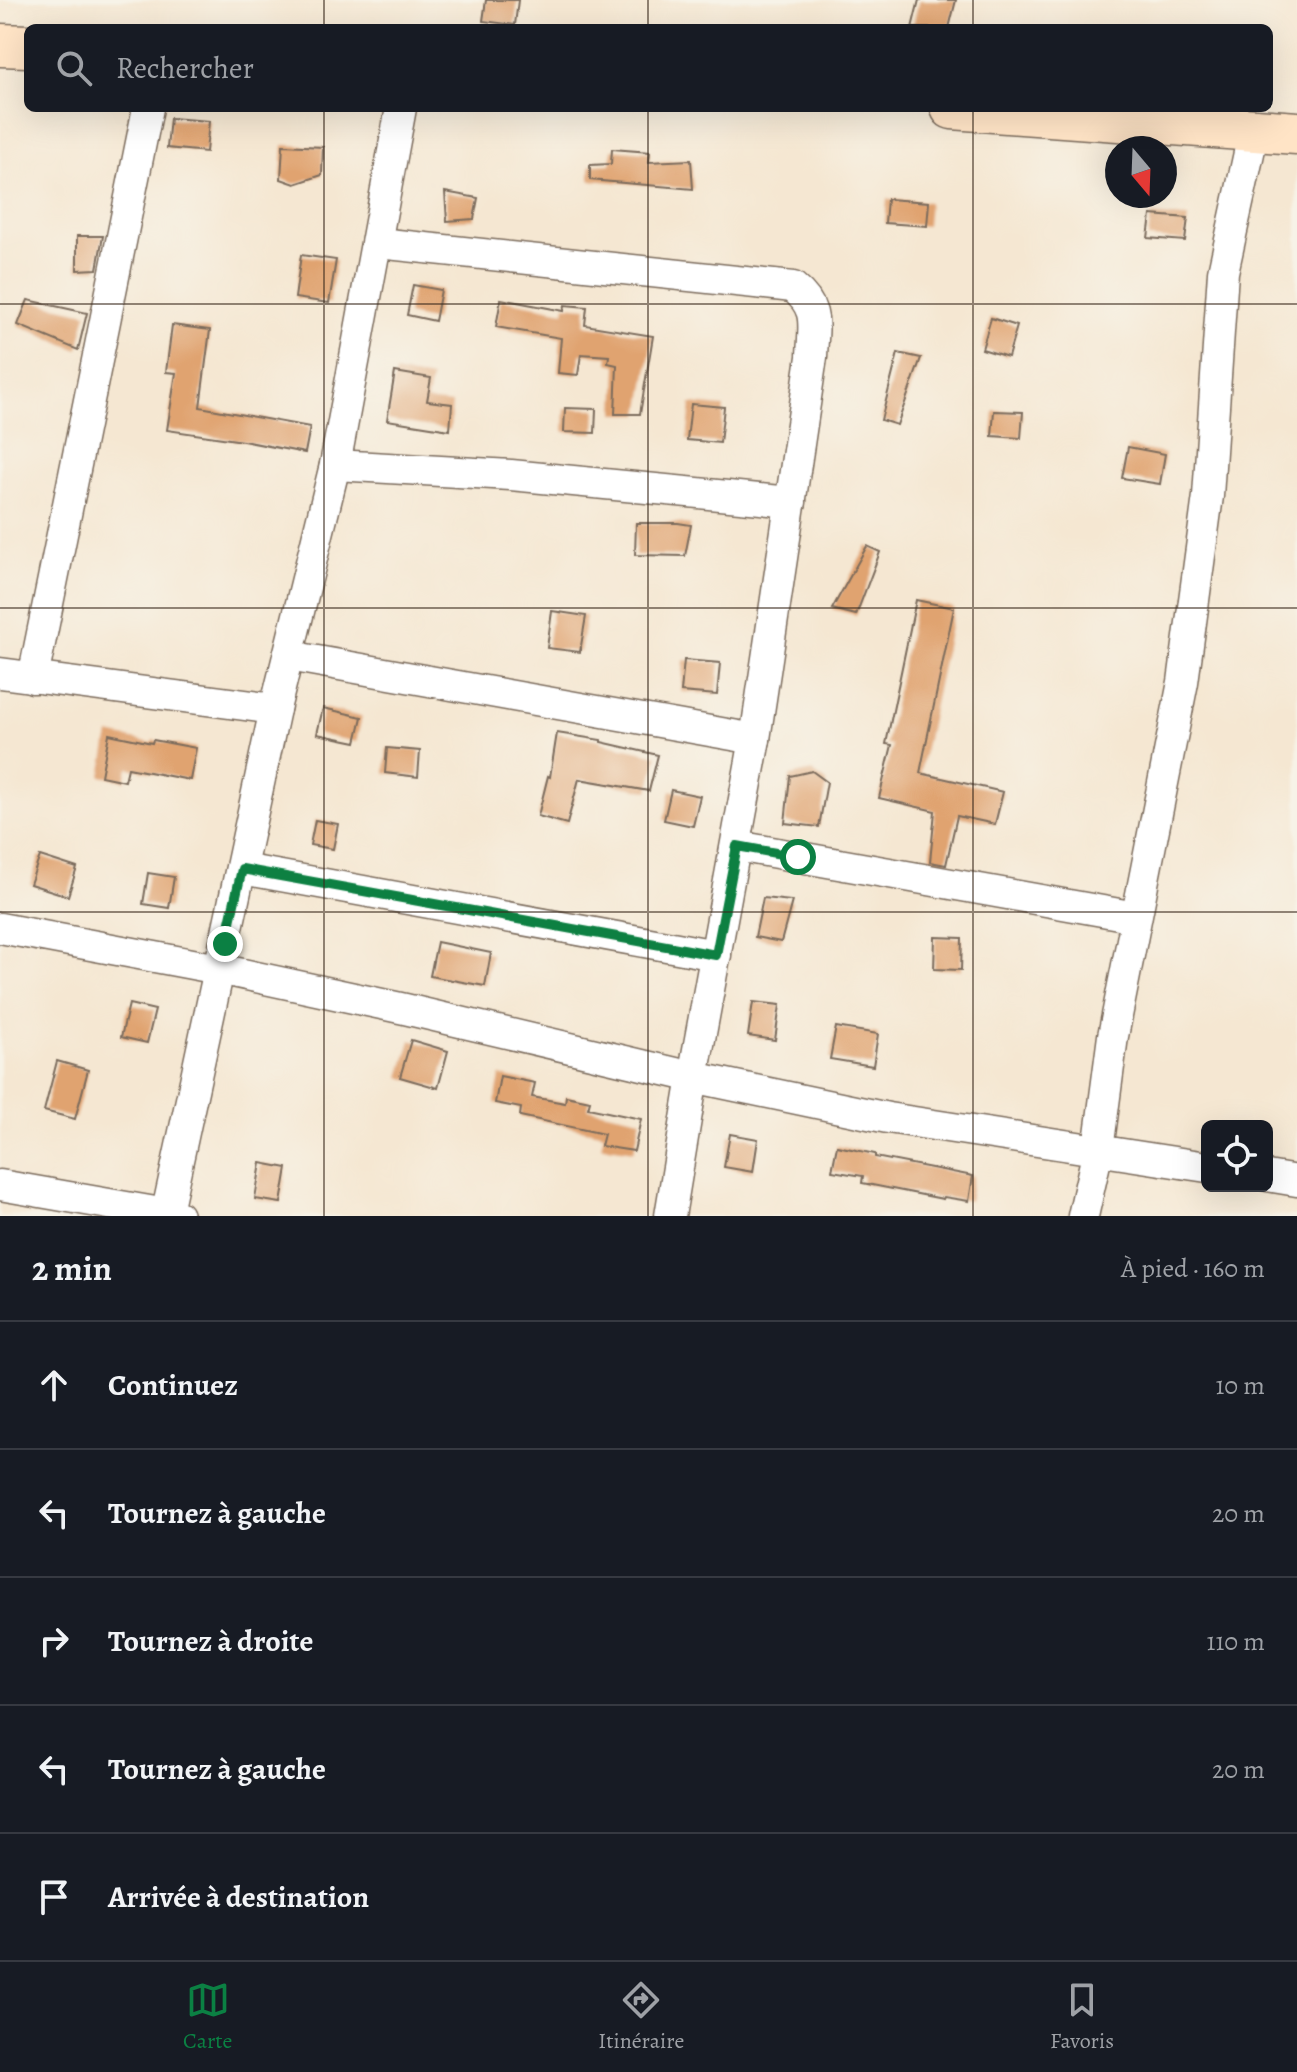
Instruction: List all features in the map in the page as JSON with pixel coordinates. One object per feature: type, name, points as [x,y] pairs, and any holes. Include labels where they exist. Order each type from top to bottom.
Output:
[{"type":"main road","points":[[0,45],[24,46]]},
{"type":"main road","points":[[1007,112],[1297,133]]},
{"type":"street","points":[[33,678],[147,112]]},
{"type":"street","points":[[0,1185],[170,1215],[275,709],[335,465],[400,112]]},
{"type":"street","points":[[1083,1216],[1098,1150],[1113,1036],[1183,682],[1208,496],[1223,272],[1254,130]]},
{"type":"street","points":[[378,243],[793,287],[807,299],[813,314],[812,357],[755,739],[670,1216]]},
{"type":"street","points":[[335,465],[511,475],[791,502]]},
{"type":"street","points":[[289,656],[755,739]]},
{"type":"street","points":[[0,673],[275,709]]},
{"type":"street","points":[[737,846],[1136,917]]},
{"type":"street","points":[[242,869],[716,955]]},
{"type":"street","points":[[0,928],[219,969],[888,1118],[1201,1166]]},
{"type":"street","points":[[1273,1177],[1297,1181]]},
{"type":"building","points":[[486,0],[518,0],[515,24],[483,21]]},
{"type":"building","points":[[919,0],[956,0],[950,24],[913,24]]},
{"type":"building","points":[[170,118],[209,121],[206,152],[167,148]]},
{"type":"building","points":[[283,145],[323,147],[322,175],[295,184],[281,179]]},
{"type":"building","points":[[612,149],[650,152],[649,162],[691,160],[693,189],[590,180],[590,165],[611,164]]},
{"type":"building","points":[[445,192],[478,198],[474,219],[447,221]]},
{"type":"building","points":[[887,199],[929,202],[927,226],[885,223]]},
{"type":"building","points":[[1151,215],[1188,218],[1185,241],[1148,238]]},
{"type":"building","points":[[77,236],[103,236],[97,269],[77,270]]},
{"type":"building","points":[[301,255],[336,260],[329,303],[295,298]]},
{"type":"building","points":[[413,285],[441,290],[435,321],[407,315]]},
{"type":"building","points":[[501,299],[564,311],[565,305],[587,307],[585,325],[653,336],[640,414],[615,414],[617,365],[608,363],[609,356],[581,354],[578,375],[558,373],[561,338],[496,327]]},
{"type":"building","points":[[28,300],[87,313],[78,350],[18,325]]},
{"type":"building","points":[[991,318],[1017,326],[1008,357],[982,349]]},
{"type":"building","points":[[172,325],[210,330],[200,407],[310,427],[305,453],[167,430],[176,373],[166,372]]},
{"type":"building","points":[[898,353],[921,358],[897,425],[881,420]]},
{"type":"building","points":[[395,372],[431,378],[427,401],[452,404],[450,430],[387,420]]},
{"type":"building","points":[[691,404],[724,407],[720,443],[687,440]]},
{"type":"building","points":[[565,408],[596,409],[595,433],[564,432]]},
{"type":"building","points":[[994,411],[1023,412],[1021,438],[992,436]]},
{"type":"building","points":[[1128,447],[1165,454],[1160,484],[1122,478]]},
{"type":"building","points":[[636,523],[691,525],[685,556],[635,555]]},
{"type":"building","points":[[867,546],[880,552],[856,615],[832,609]]},
{"type":"building","points":[[916,600],[954,608],[920,773],[1003,792],[995,824],[957,816],[946,865],[930,862],[935,811],[879,798],[892,745],[886,744]]},
{"type":"building","points":[[552,611],[586,616],[580,652],[547,648]]},
{"type":"building","points":[[684,660],[720,663],[717,695],[681,692]]},
{"type":"building","points":[[323,708],[362,717],[356,742],[317,734]]},
{"type":"building","points":[[557,733],[601,740],[658,755],[649,791],[579,779],[567,824],[538,816],[550,777]]},
{"type":"building","points":[[109,734],[196,748],[190,780],[128,768],[125,781],[101,776]]},
{"type":"building","points":[[387,748],[420,751],[418,777],[385,773]]},
{"type":"building","points":[[812,771],[827,782],[819,827],[785,823],[790,776]]},
{"type":"building","points":[[671,790],[700,796],[693,826],[664,820]]},
{"type":"building","points":[[315,820],[338,824],[333,849],[310,845]]},
{"type":"building","points":[[40,856],[77,868],[68,896],[30,884]]},
{"type":"building","points":[[148,873],[174,877],[169,908],[143,904]]},
{"type":"building","points":[[763,898],[792,901],[781,942],[755,937]]},
{"type":"building","points":[[935,937],[962,938],[961,970],[934,969]]},
{"type":"building","points":[[437,942],[491,953],[485,986],[430,976]]},
{"type":"building","points":[[753,1002],[780,1005],[775,1040],[748,1036]]},
{"type":"building","points":[[129,1004],[155,1010],[147,1043],[121,1037]]},
{"type":"building","points":[[836,1027],[878,1034],[873,1066],[830,1059]]},
{"type":"building","points":[[411,1040],[448,1051],[438,1088],[400,1077]]},
{"type":"building","points":[[57,1061],[88,1070],[75,1119],[44,1111]]},
{"type":"building","points":[[500,1076],[535,1083],[532,1097],[565,1103],[566,1096],[590,1101],[588,1108],[641,1119],[634,1151],[601,1146],[604,1134],[520,1116],[521,1108],[495,1103]]},
{"type":"building","points":[[730,1134],[758,1139],[753,1172],[724,1167]]},
{"type":"building","points":[[837,1146],[875,1154],[875,1157],[973,1176],[969,1201],[862,1183],[863,1176],[832,1171]]},
{"type":"building","points":[[261,1163],[287,1168],[281,1203],[255,1199]]},
{"type":"route","points":[[225,944],[242,869],[716,955],[737,846],[798,857]]}]
